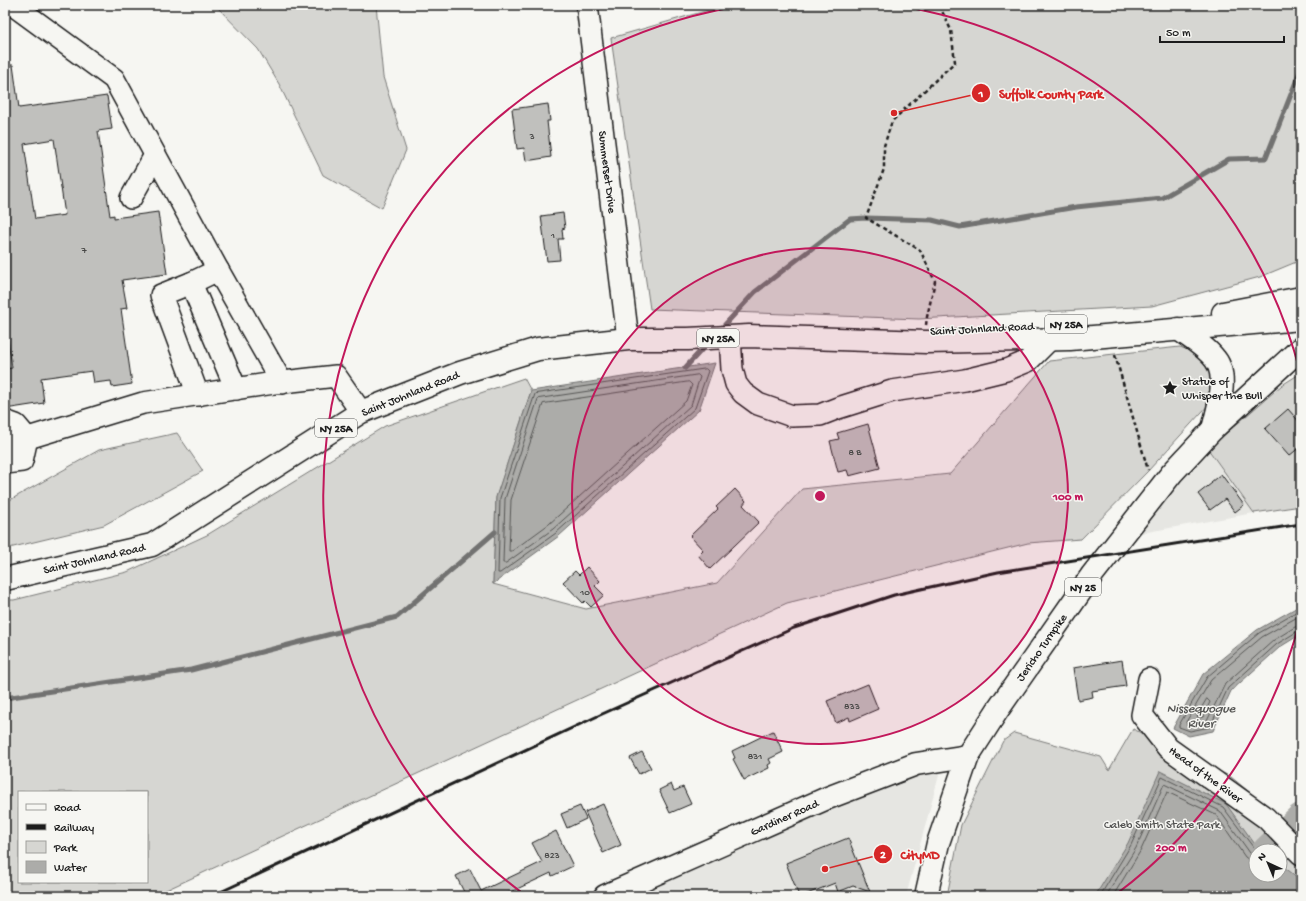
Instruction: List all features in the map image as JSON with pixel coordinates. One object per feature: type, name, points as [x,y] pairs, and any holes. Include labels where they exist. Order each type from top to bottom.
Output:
[{"type":"main road","name":"Saint Johnland Road","points":[[829,339],[896,332],[1172,320],[1203,317],[1301,298]]},
{"type":"main road","points":[[1258,307],[1268,309],[1292,320],[1286,330],[1289,345],[1284,364]]},
{"type":"main road","name":"Saint Johnland Road","points":[[5,579],[152,545],[361,412],[460,373],[538,349],[628,339],[739,337],[926,342],[1050,339],[1292,320]]},
{"type":"main road","points":[[1178,330],[1209,352],[1216,360],[1220,368],[1222,379],[1221,397],[1213,429]]},
{"type":"main road","name":"Jericho Turnpike","points":[[926,896],[938,843],[968,756],[1024,672],[1092,575],[1172,473],[1213,429],[1301,348]]},
{"type":"main road","name":"Gardiner Road","points":[[605,896],[818,802],[874,780],[916,764],[968,756]]},
{"type":"street","points":[[13,5],[114,79],[218,270],[282,383]]},
{"type":"street","name":"Summerset Drive","points":[[587,5],[628,339]]},
{"type":"street","points":[[131,198],[155,155]]},
{"type":"street","points":[[198,395],[161,295],[218,270]]},
{"type":"street","points":[[191,283],[236,389]]},
{"type":"street","points":[[739,337],[732,369],[736,384],[743,393],[758,404],[792,416],[820,415],[892,391],[965,380],[1006,370],[1028,361],[1050,339]]},
{"type":"street","points":[[5,445],[142,403],[336,376],[361,412]]},
{"type":"street","points":[[5,421],[16,425],[27,438]]},
{"type":"street","points":[[5,463],[22,461],[27,438]]},
{"type":"street","name":"Head of the River","points":[[1149,679],[1142,715],[1168,748],[1266,818],[1300,854]]},
{"type":"path","points":[[926,322],[935,281],[920,250],[866,218],[884,169],[884,146],[892,121],[955,62],[951,30],[939,5]]},
{"type":"path","points":[[1115,354],[1148,470]]},
{"type":"shaded area","points":[[1208,449],[1254,513],[1136,534],[1172,488]]},
{"type":"shaded area","points":[[941,768],[906,896],[653,896],[648,884],[877,784]]},
{"type":"green space","points":[[215,5],[376,5],[383,77],[406,150],[382,208],[323,175],[279,84],[258,49]]},
{"type":"green space","points":[[726,5],[1301,5],[1301,260],[1260,277],[1152,306],[919,319],[650,309],[611,38]]},
{"type":"green space","points":[[1180,347],[1204,356],[1217,377],[1212,401],[1148,471],[1081,539],[1028,543],[787,603],[153,896],[5,896],[5,600],[14,600],[127,572],[207,535],[385,426],[524,378],[531,391],[496,498],[493,584],[586,609],[717,583],[802,489],[950,474],[1049,361]]},
{"type":"green space","points":[[1301,373],[1301,506],[1254,513],[1208,449],[1282,385]]},
{"type":"green space","points":[[177,433],[203,471],[104,525],[5,549],[5,501],[10,500],[99,450]]},
{"type":"green space","name":"Caleb Smith State Park","points":[[1133,729],[1231,777],[1253,795],[1301,853],[1301,896],[947,896],[961,825],[1003,741],[1014,733],[1101,757],[1109,770]]},
{"type":"water","points":[[715,363],[699,410],[559,536],[493,584],[496,497],[531,391]]},
{"type":"water","name":"Nissequogue River","points":[[1301,605],[1301,634],[1280,647],[1231,691],[1213,731],[1189,736],[1173,728],[1203,674],[1257,630]]},
{"type":"water","points":[[1160,771],[1226,804],[1254,843],[1248,843],[1248,883],[1288,883],[1288,870],[1301,880],[1301,896],[1095,896],[1128,843]]},
{"type":"building","points":[[5,65],[13,65],[19,108],[107,96],[112,129],[98,131],[110,216],[114,215],[114,218],[158,212],[167,274],[122,280],[127,308],[121,309],[132,384],[112,387],[111,381],[94,383],[92,371],[41,378],[44,403],[5,409],[5,369],[12,368],[8,339],[5,339]],"holes":[[[54,139],[65,215],[35,219],[24,144]]]},
{"type":"building","points":[[548,104],[550,121],[547,121],[551,157],[526,161],[524,148],[517,149],[512,109]]},
{"type":"building","points":[[563,213],[565,228],[562,229],[563,239],[558,239],[560,260],[547,261],[541,216]]},
{"type":"building","points":[[1288,409],[1301,424],[1301,446],[1289,456],[1265,429]]},
{"type":"building","points":[[868,424],[880,468],[849,476],[847,470],[838,472],[830,441],[839,439],[837,433]]},
{"type":"building","points":[[1221,474],[1244,505],[1235,512],[1225,499],[1210,510],[1198,494]]},
{"type":"building","points":[[735,489],[746,501],[743,505],[759,522],[710,569],[698,555],[703,550],[690,536],[718,509],[716,507]]},
{"type":"building","points":[[587,567],[600,581],[595,586],[604,595],[591,607],[585,601],[583,603],[563,582],[575,571],[579,575]]},
{"type":"building","points":[[1122,660],[1126,686],[1092,691],[1093,697],[1078,700],[1073,668]]},
{"type":"building","points":[[868,684],[878,709],[850,721],[849,717],[836,723],[827,701]]},
{"type":"building","points":[[773,731],[783,752],[769,759],[771,763],[768,765],[769,768],[744,780],[733,759],[735,758],[732,751]]},
{"type":"building","points":[[642,752],[651,768],[639,774],[630,758]]},
{"type":"building","points":[[671,784],[674,791],[683,787],[691,804],[670,813],[659,790]]},
{"type":"building","points":[[603,804],[621,845],[603,853],[585,812]]},
{"type":"building","points":[[580,806],[586,819],[567,828],[561,814]]},
{"type":"building","points":[[556,831],[573,866],[552,876],[551,873],[502,896],[466,896],[456,876],[470,869],[481,891],[542,862],[532,843]]},
{"type":"building","points":[[848,838],[870,892],[853,886],[838,892],[835,883],[799,896],[786,863]]},
{"type":"waterway","points":[[720,330],[755,292],[850,219],[932,220],[960,227],[1076,207],[1162,198],[1229,159],[1266,158],[1301,69]]},
{"type":"waterway","points":[[685,368],[706,345]]},
{"type":"waterway","points":[[5,698],[191,670],[397,617],[495,532]]},
{"type":"waterway","name":"Nissequogue River","points":[[1275,843],[1301,818]]},
{"type":"railway","points":[[212,896],[600,715],[794,628],[894,595],[998,572],[1301,524]]},
{"type":"place","name":"Suffolk County Park","points":[[894,113]]},
{"type":"place","name":"Statue of Whisper the Bull","points":[[1170,388]]},
{"type":"place","name":"CityMD","points":[[825,869]]}]
